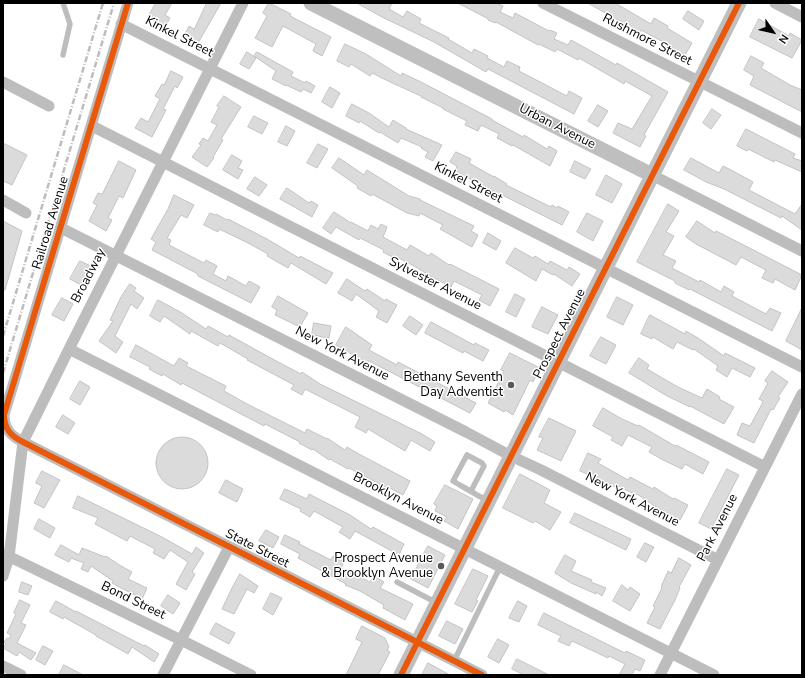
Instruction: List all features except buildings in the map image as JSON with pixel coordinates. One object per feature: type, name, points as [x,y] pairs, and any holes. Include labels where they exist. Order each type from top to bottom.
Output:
[{"type":"main road","name":"Urban Avenue","points":[[311,3],[652,175]]},
{"type":"main road","name":"Prospect Avenue","points":[[401,675],[739,3]]},
{"type":"street","name":"Railroad Avenue","points":[[23,442],[8,432],[4,422],[4,415],[128,3]]},
{"type":"street","name":"Broadway","points":[[3,576],[23,442],[68,349],[243,3]]},
{"type":"street","name":"Rushmore Street","points":[[543,3],[802,133]]},
{"type":"street","points":[[775,3],[802,17]]},
{"type":"street","name":"Kinkel Street","points":[[121,24],[802,367]]},
{"type":"street","points":[[3,82],[49,106]]},
{"type":"street","name":"Sylvester Avenue","points":[[92,126],[765,467]]},
{"type":"street","name":"Urban Avenue","points":[[652,175],[802,251]]},
{"type":"street","points":[[3,200],[26,212]]},
{"type":"street","name":"New York Avenue","points":[[61,228],[718,560]]},
{"type":"street","name":"Brooklyn Avenue","points":[[68,349],[714,675]]},
{"type":"street","name":"Park Avenue","points":[[660,675],[802,394]]},
{"type":"street","name":"State Street","points":[[23,442],[482,675]]},
{"type":"street","points":[[163,675],[228,547]]},
{"type":"street","name":"Bond Street","points":[[6,555],[251,675]]},
{"type":"street","points":[[3,666],[21,675]]},
{"type":"lane","points":[[63,3],[70,24],[63,55]]},
{"type":"lane","points":[[471,491],[484,466],[482,463],[467,455],[454,481],[471,491],[488,501]]},
{"type":"lane","points":[[454,661],[500,567]]},
{"type":"lane","points":[[396,582],[438,603]]},
{"type":"railway","points":[[3,336],[103,3]]},
{"type":"railway","points":[[3,373],[114,3]]},
{"type":"cycle path","points":[[128,3],[4,415],[5,424],[9,432],[23,442],[482,675]]},
{"type":"cycle path","points":[[401,675],[739,3]]},
{"type":"place","name":"Bethany Seventh Day Adventist","points":[[511,385]]},
{"type":"place","name":"Prospect Avenue & Brooklyn Avenue","points":[[441,566]]}]
